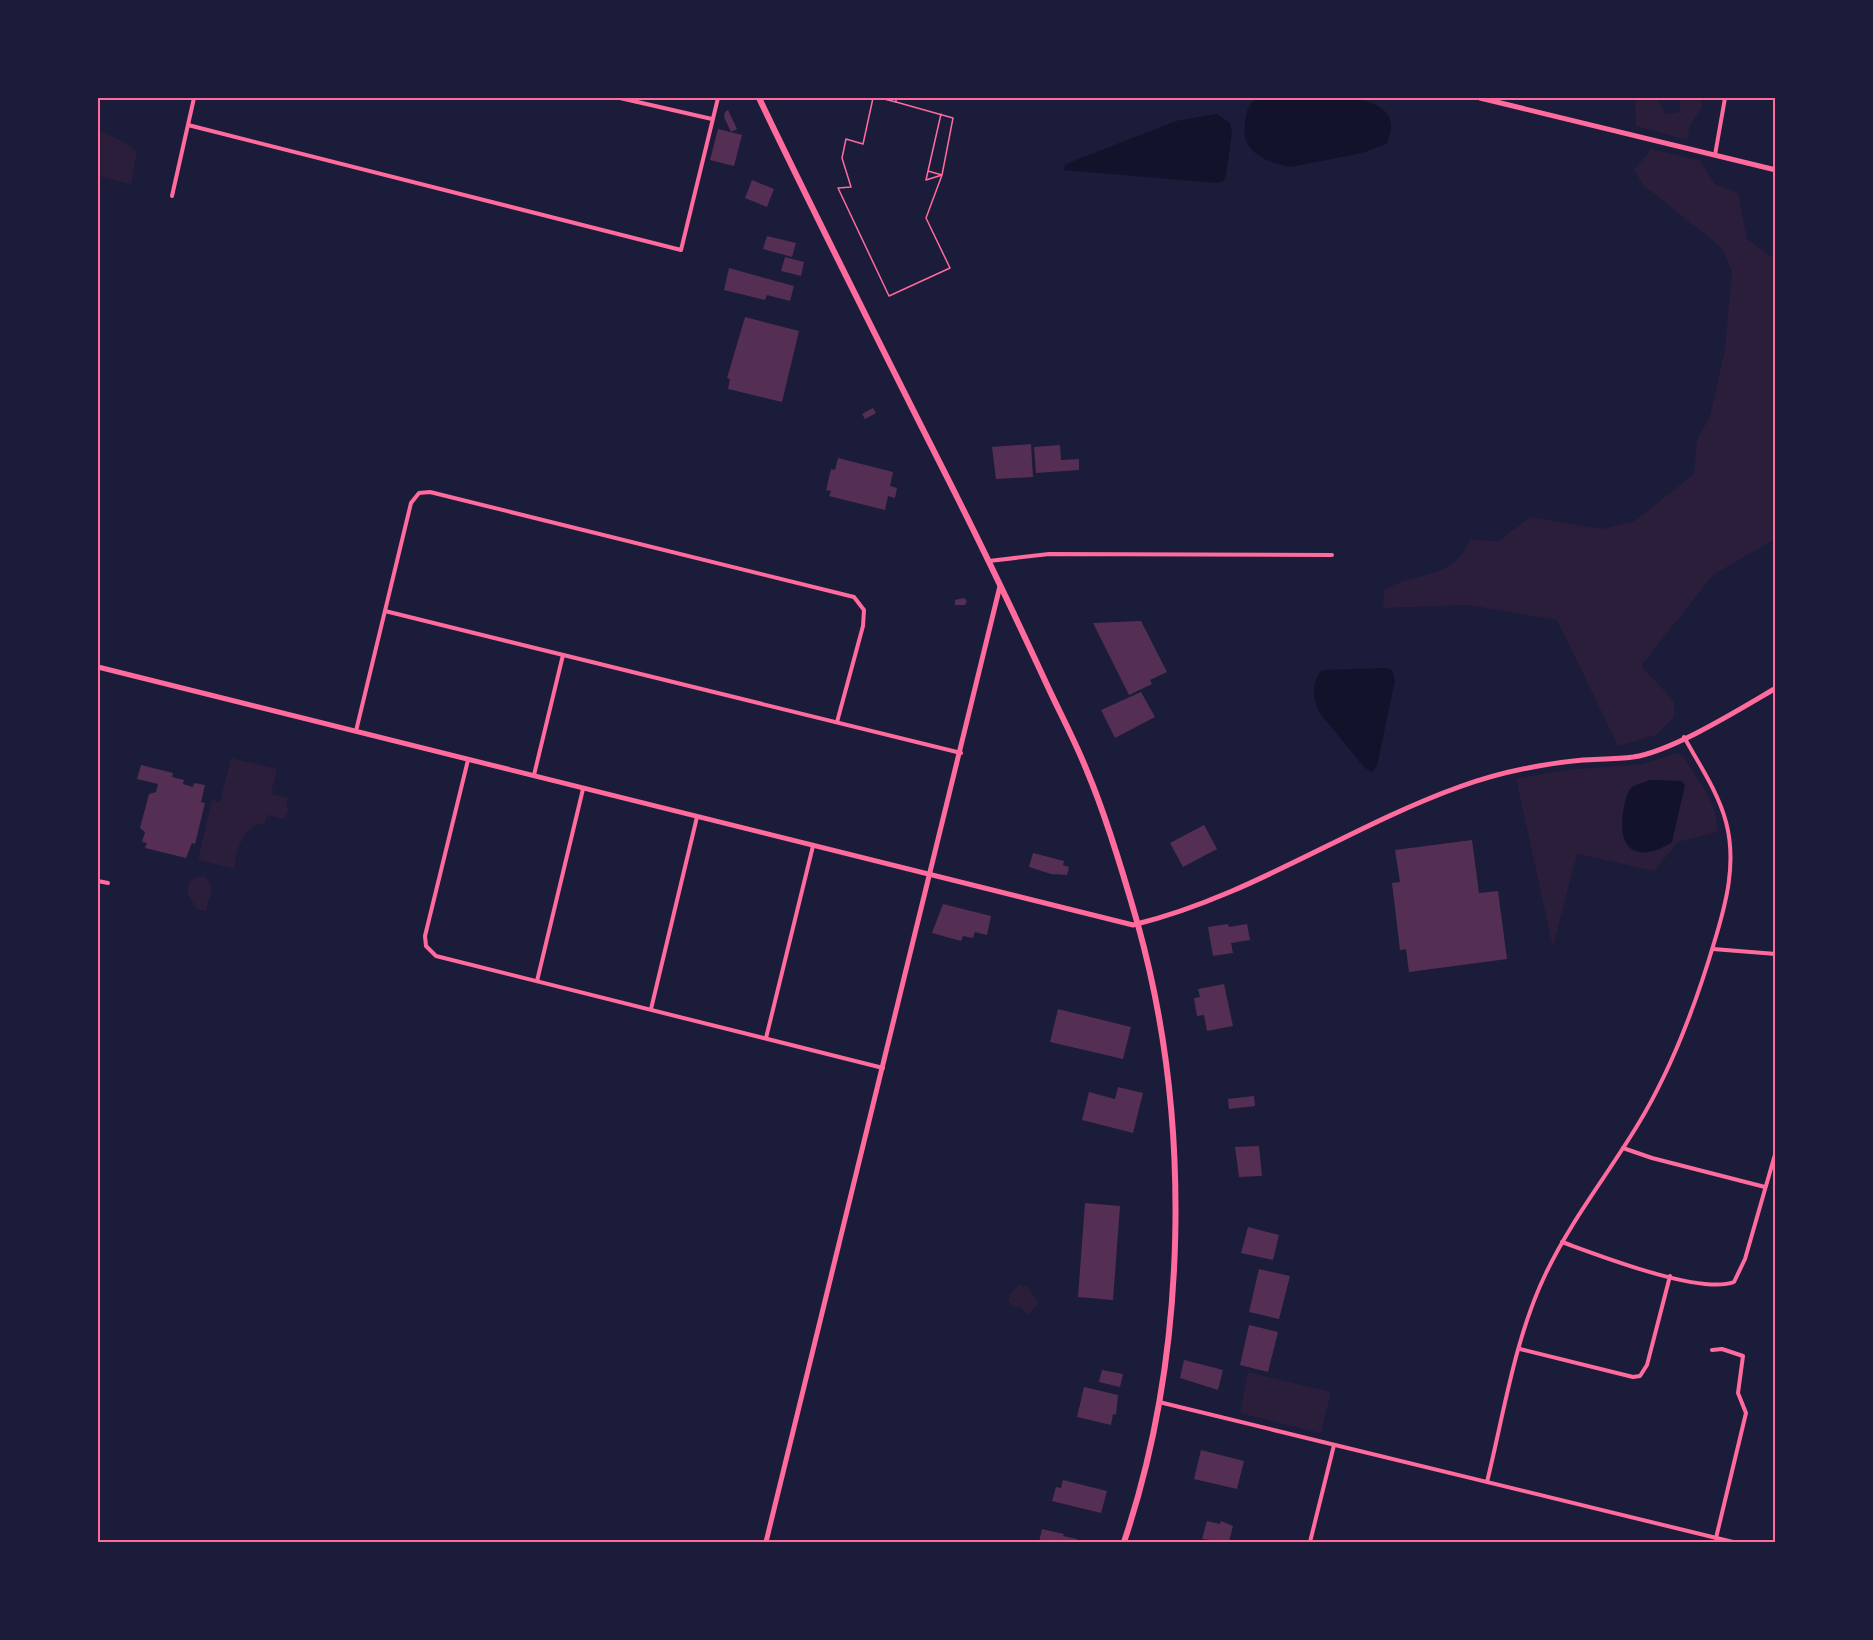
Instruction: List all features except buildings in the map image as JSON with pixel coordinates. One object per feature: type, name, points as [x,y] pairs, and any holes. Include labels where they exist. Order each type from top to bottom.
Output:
[{"type":"main road","points":[[759,98],[1001,584],[1088,772],[1138,924],[1162,1040],[1173,1156],[1174,1241],[1170,1314],[1159,1402],[1146,1465],[1124,1542]]},
{"type":"street","points":[[172,196],[194,98]]},
{"type":"street","points":[[620,98],[712,119]]},
{"type":"street","points":[[188,125],[681,250],[718,98]]},
{"type":"street","points":[[1480,98],[1776,170]]},
{"type":"street","points":[[1715,155],[1725,98]]},
{"type":"street","points":[[356,732],[411,503],[419,493],[430,492],[854,597],[864,610],[862,626],[837,722]]},
{"type":"street","points":[[989,561],[1049,554],[1332,555]]},
{"type":"street","points":[[766,1542],[1001,584]]},
{"type":"street","points":[[385,611],[961,753]]},
{"type":"street","points":[[534,776],[563,655]]},
{"type":"street","points":[[98,667],[1124,924],[1138,924],[1183,911],[1226,894],[1422,800],[1476,781],[1528,766],[1634,757],[1665,747],[1776,687]]},
{"type":"street","points":[[1487,1482],[1531,1308],[1562,1242],[1663,1081],[1682,1039],[1713,949],[1730,877],[1727,828],[1717,797],[1684,737]]},
{"type":"street","points":[[468,760],[425,936],[429,951],[436,956],[883,1068]]},
{"type":"street","points":[[537,981],[583,789]]},
{"type":"street","points":[[651,1009],[697,817]]},
{"type":"street","points":[[766,1038],[813,846]]},
{"type":"street","points":[[98,881],[108,883]]},
{"type":"street","points":[[1713,949],[1776,954]]},
{"type":"street","points":[[1623,1148],[1652,1158],[1765,1187]]},
{"type":"street","points":[[1562,1242],[1618,1262],[1670,1276],[1714,1286],[1734,1282],[1745,1259],[1776,1151]]},
{"type":"street","points":[[1520,1348],[1633,1377],[1640,1376],[1647,1365],[1670,1276]]},
{"type":"street","points":[[1712,1350],[1722,1348],[1743,1356],[1738,1393],[1746,1413],[1716,1538]]},
{"type":"street","points":[[1159,1402],[1733,1542]]},
{"type":"street","points":[[1310,1542],[1334,1445]]},
{"type":"path","points":[[873,98],[863,144],[846,139],[842,158],[851,187],[838,188],[889,296],[950,268],[926,218],[942,175],[953,118],[881,98]]},
{"type":"path","points":[[941,114],[928,171],[942,175]]},
{"type":"path","points":[[941,114],[926,180],[942,175]]},
{"type":"shaded area","points":[[1321,96],[1346,97],[1368,102],[1384,110],[1391,124],[1386,144],[1362,153],[1290,167],[1272,162],[1264,159],[1251,148],[1245,133],[1247,112],[1251,103],[1257,98]]},
{"type":"shaded area","points":[[1635,98],[1656,98],[1666,114],[1679,112],[1681,98],[1699,98],[1703,105],[1690,125],[1687,140],[1636,126]]},
{"type":"shaded area","points":[[1217,114],[1230,123],[1232,133],[1226,175],[1223,181],[1218,183],[1064,170],[1065,165],[1071,162],[1176,121]]},
{"type":"shaded area","points":[[98,130],[122,141],[137,152],[131,184],[98,176]]},
{"type":"shaded area","points":[[1651,149],[1699,160],[1715,184],[1738,193],[1747,239],[1775,259],[1775,539],[1713,575],[1641,666],[1674,701],[1674,717],[1656,735],[1618,746],[1557,620],[1469,605],[1383,608],[1384,590],[1444,568],[1463,553],[1470,540],[1499,541],[1530,517],[1601,529],[1633,522],[1694,474],[1697,440],[1710,416],[1725,349],[1732,272],[1722,248],[1643,185],[1634,170]]},
{"type":"shaded area","points":[[1386,668],[1392,670],[1395,680],[1377,766],[1372,772],[1364,767],[1319,712],[1314,697],[1314,687],[1317,677],[1324,670]]},
{"type":"shaded area","points":[[1677,753],[1684,757],[1715,811],[1717,832],[1678,842],[1654,871],[1577,854],[1553,947],[1516,779],[1565,770],[1642,764]],"holes":[[[1649,780],[1682,781],[1684,793],[1679,803],[1672,842],[1633,787]]]},
{"type":"shaded area","points":[[231,758],[277,769],[271,794],[288,798],[286,808],[290,809],[284,819],[267,815],[265,823],[251,828],[246,833],[239,847],[234,869],[198,860],[212,800],[220,802]]},
{"type":"shaded area","points":[[1649,780],[1682,781],[1685,785],[1672,842],[1650,852],[1641,852],[1627,845],[1622,826],[1623,813],[1632,787]]},
{"type":"shaded area","points":[[199,876],[206,877],[212,889],[206,911],[197,909],[187,893],[189,882]]},
{"type":"shaded area","points":[[1019,1285],[1028,1287],[1039,1303],[1028,1315],[1020,1307],[1013,1307],[1008,1301],[1010,1294]]},
{"type":"shaded area","points":[[1248,1372],[1331,1392],[1321,1433],[1240,1413]]}]
